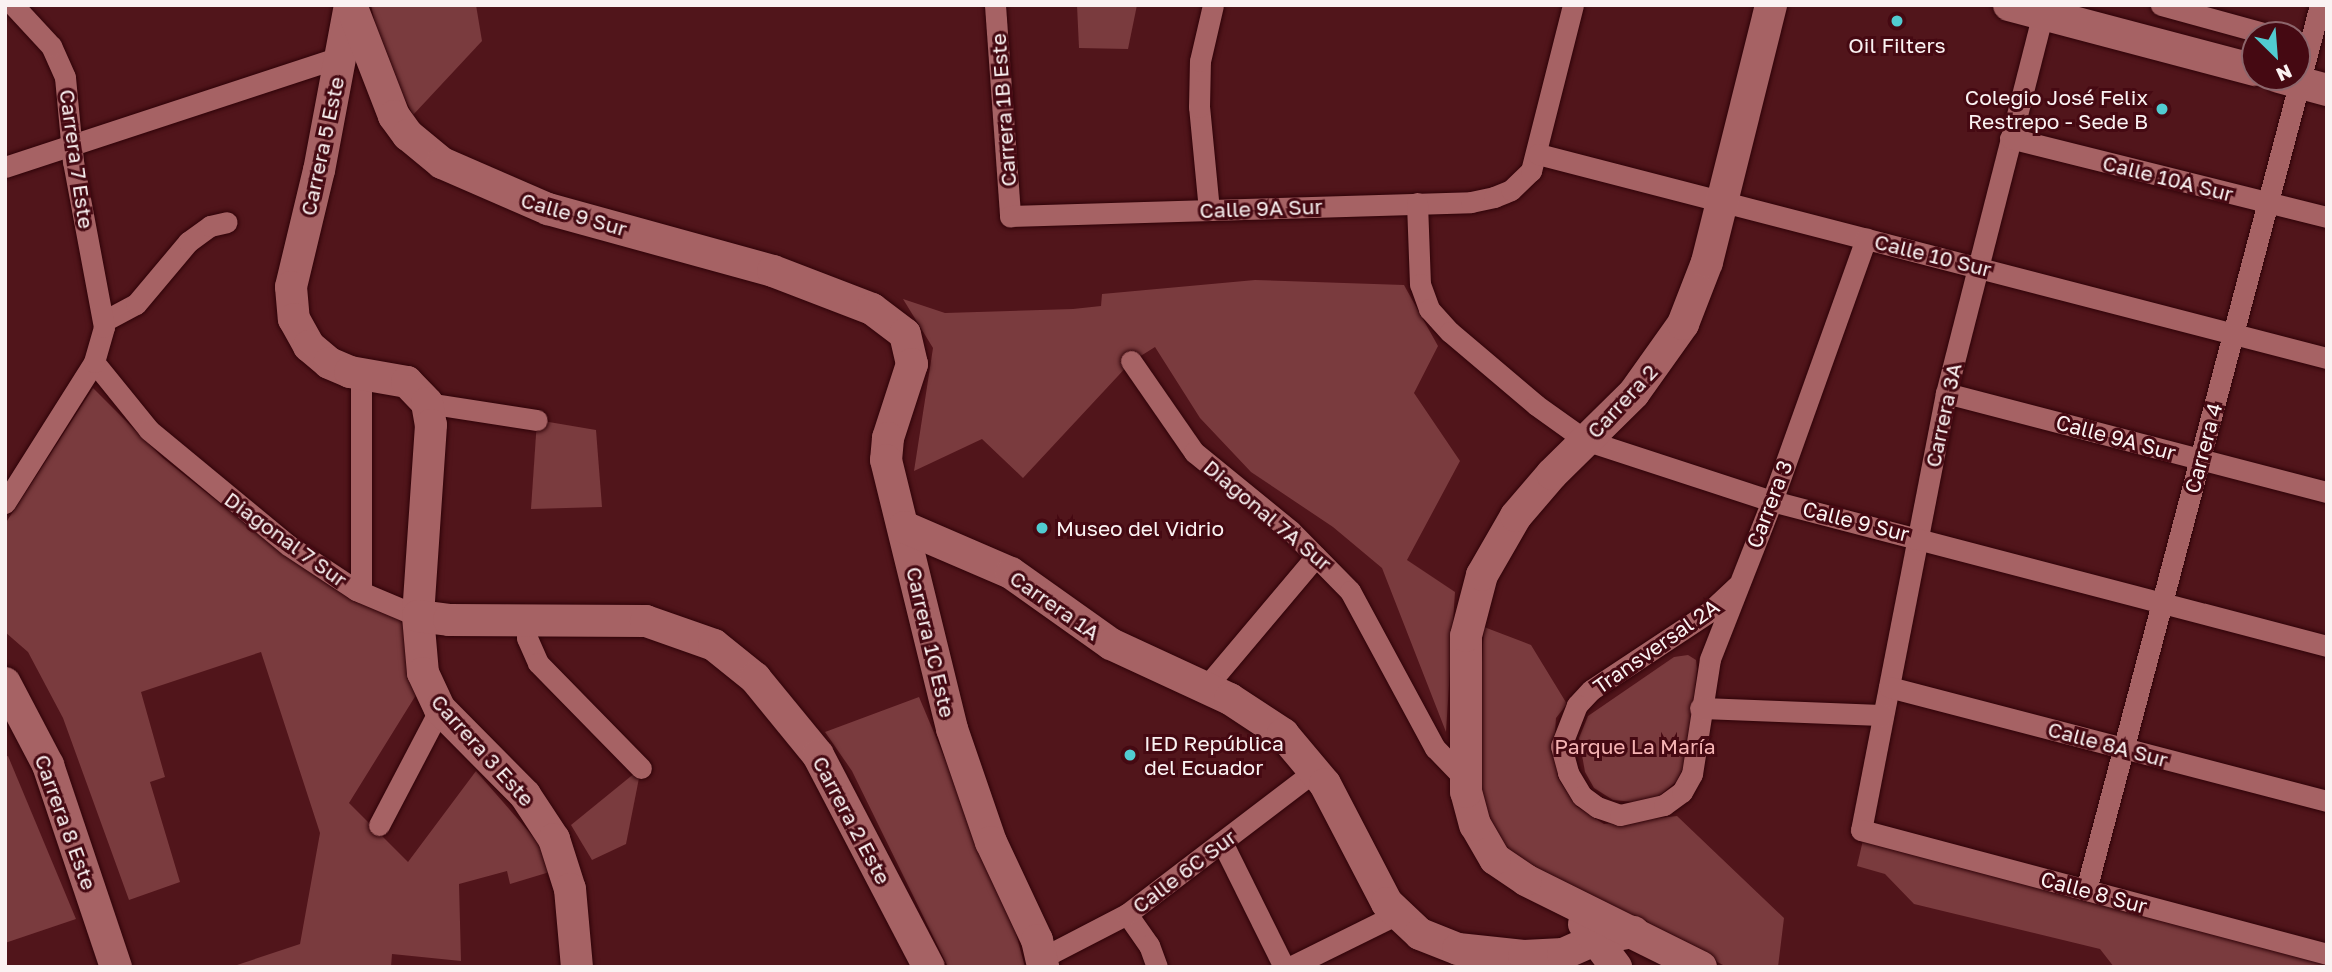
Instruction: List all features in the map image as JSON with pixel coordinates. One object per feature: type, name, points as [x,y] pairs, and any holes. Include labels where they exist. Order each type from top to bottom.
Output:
[{"type":"street","name":"Carrera 5 Este","points":[[350,5],[319,170],[291,287],[294,319],[309,346],[329,363],[361,374]]},
{"type":"street","name":"Calle 9 Sur","points":[[350,5],[394,116],[408,135],[442,163],[513,197],[773,271],[886,316]]},
{"type":"street","name":"Carrera 1B Este","points":[[995,5],[1010,216]]},
{"type":"street","points":[[1209,209],[1199,107],[1200,61],[1213,5]]},
{"type":"street","points":[[1538,154],[1573,5]]},
{"type":"street","name":"Carrera 2","points":[[1554,893],[1495,859],[1475,825],[1464,778],[1466,636],[1475,594],[1516,516],[1585,440],[1634,393],[1683,324],[1704,272],[1771,5]]},
{"type":"street","points":[[2009,5],[2044,10],[2241,67]]},
{"type":"street","points":[[2093,5],[2241,44]]},
{"type":"street","points":[[2161,5],[2241,27]]},
{"type":"street","name":"Carrera 4","points":[[2311,42],[2320,5]]},
{"type":"street","name":"Carrera 3A","points":[[1861,830],[1946,393],[1976,266],[2044,10]]},
{"type":"street","name":"Carrera 7 Este","points":[[12,14],[61,65],[71,142],[104,321]]},
{"type":"street","points":[[5,167],[71,142],[340,57]]},
{"type":"street","name":"Carrera 4","points":[[2086,890],[2298,91]]},
{"type":"street","name":"Calle 10A Sur","points":[[2010,138],[2327,217]]},
{"type":"street","name":"Calle 9A Sur","points":[[1010,216],[1471,202],[1511,190],[1531,171],[1538,154]]},
{"type":"street","name":"Calle 10 Sur","points":[[1538,154],[2327,358]]},
{"type":"street","name":"Calle 9 Sur","points":[[1417,203],[1420,284],[1429,309],[1517,389],[1585,440],[1772,500],[1919,536],[2327,646]]},
{"type":"street","points":[[6,496],[94,362],[104,321],[136,304],[188,242],[210,226],[227,222]]},
{"type":"street","name":"Carrera 3","points":[[1692,774],[1700,708],[1710,659],[1772,500],[1866,238]]},
{"type":"street","name":"Carrera 1C Este","points":[[886,316],[905,334],[912,350],[909,376],[886,450],[940,689],[966,775],[1043,962]]},
{"type":"street","name":"Diagonal 7 Sur","points":[[94,362],[134,414],[177,454],[288,545],[361,592],[418,616],[449,620],[526,617]]},
{"type":"street","name":"Diagonal 7A Sur","points":[[1131,362],[1194,452],[1317,556],[1362,608],[1435,748],[1464,778]]},
{"type":"street","points":[[361,592],[361,374],[407,382],[427,403],[537,420]]},
{"type":"street","name":"Calle 9A Sur","points":[[1946,393],[2327,492]]},
{"type":"street","name":"Carrera 3 Este","points":[[427,403],[431,425],[418,616],[423,673],[440,709],[525,795],[554,839],[570,890],[577,967]]},
{"type":"street","name":"Carrera 1A","points":[[904,527],[1011,573],[1111,645],[1205,688],[1267,722],[1316,770],[1395,915]]},
{"type":"street","points":[[1205,688],[1317,556]]},
{"type":"street","name":"Transversal 2A","points":[[1692,774],[1682,792],[1664,805],[1620,815],[1582,796],[1568,773],[1562,746],[1567,722],[1591,690],[1684,631],[1737,586]]},
{"type":"street","points":[[526,617],[527,638],[538,663],[641,768]]},
{"type":"street","name":"Carrera 2 Este","points":[[526,617],[646,621],[693,635],[735,661],[779,705],[829,772],[929,967]]},
{"type":"street","name":"Carrera 8 Este","points":[[5,683],[48,765],[116,967]]},
{"type":"street","name":"Calle 8A Sur","points":[[1889,687],[2327,801]]},
{"type":"street","points":[[1700,708],[1883,715]]},
{"type":"street","points":[[379,825],[440,709]]},
{"type":"street","name":"Calle 6C Sur","points":[[1043,962],[1127,914],[1316,770]]},
{"type":"street","name":"Calle 8 Sur","points":[[1861,830],[2327,954]]},
{"type":"street","points":[[1222,842],[1284,967]]},
{"type":"street","points":[[1554,893],[1701,967]]},
{"type":"street","points":[[1554,893],[1598,953],[1616,967]]},
{"type":"street","points":[[1127,914],[1149,945],[1157,967]]},
{"type":"street","points":[[1290,967],[1395,915],[1454,958],[1502,955],[1560,960],[1598,953],[1633,932]]},
{"type":"green space","points":[[371,5],[476,5],[482,41],[413,115],[381,52]]},
{"type":"green space","points":[[1077,5],[1137,5],[1128,49],[1079,48]]},
{"type":"green space","points":[[1255,280],[1404,285],[1438,346],[1414,393],[1460,461],[1407,560],[1455,592],[1446,732],[1382,568],[1333,527],[1251,472],[1200,418],[1155,347],[1131,362],[1023,478],[982,439],[914,471],[933,348],[903,299],[945,313],[1073,309],[1101,306],[1102,294]]},
{"type":"green space","points":[[93,388],[163,458],[261,536],[408,622],[416,695],[349,803],[408,862],[476,771],[543,848],[553,871],[510,884],[507,871],[459,884],[461,961],[392,954],[391,967],[231,967],[300,944],[320,833],[261,652],[141,692],[165,777],[150,782],[180,882],[129,900],[63,718],[28,652],[5,632],[5,524]]},
{"type":"green space","points":[[537,420],[596,430],[602,507],[531,509]]},
{"type":"green space","points":[[1484,627],[1531,645],[1567,704],[1556,718],[1554,748],[1558,778],[1576,806],[1604,824],[1677,816],[1784,918],[1778,967],[1727,967],[1507,856],[1475,787]]},
{"type":"green space","name":"Parque La María","points":[[1688,655],[1696,660],[1697,669],[1688,759],[1676,782],[1659,796],[1634,802],[1613,800],[1594,788],[1585,772],[1579,738],[1588,716],[1674,657]]},
{"type":"green space","points":[[919,697],[1011,915],[1025,967],[948,967],[852,771],[825,732]]},
{"type":"green space","points":[[8,756],[76,919],[5,943],[5,757]]},
{"type":"green space","points":[[641,768],[626,844],[592,860],[571,825]]},
{"type":"green space","points":[[1863,840],[2327,963],[2327,967],[2114,967],[2100,949],[1914,904],[1885,874],[1857,866]]},
{"type":"place","name":"Oil Filters","points":[[1897,21]]},
{"type":"place","name":"Colegio José Felix Restrepo - Sede B","points":[[2162,109]]},
{"type":"place","name":"Museo del Vidrio","points":[[1042,528]]},
{"type":"place","name":"IED República del Ecuador","points":[[1130,755]]}]
